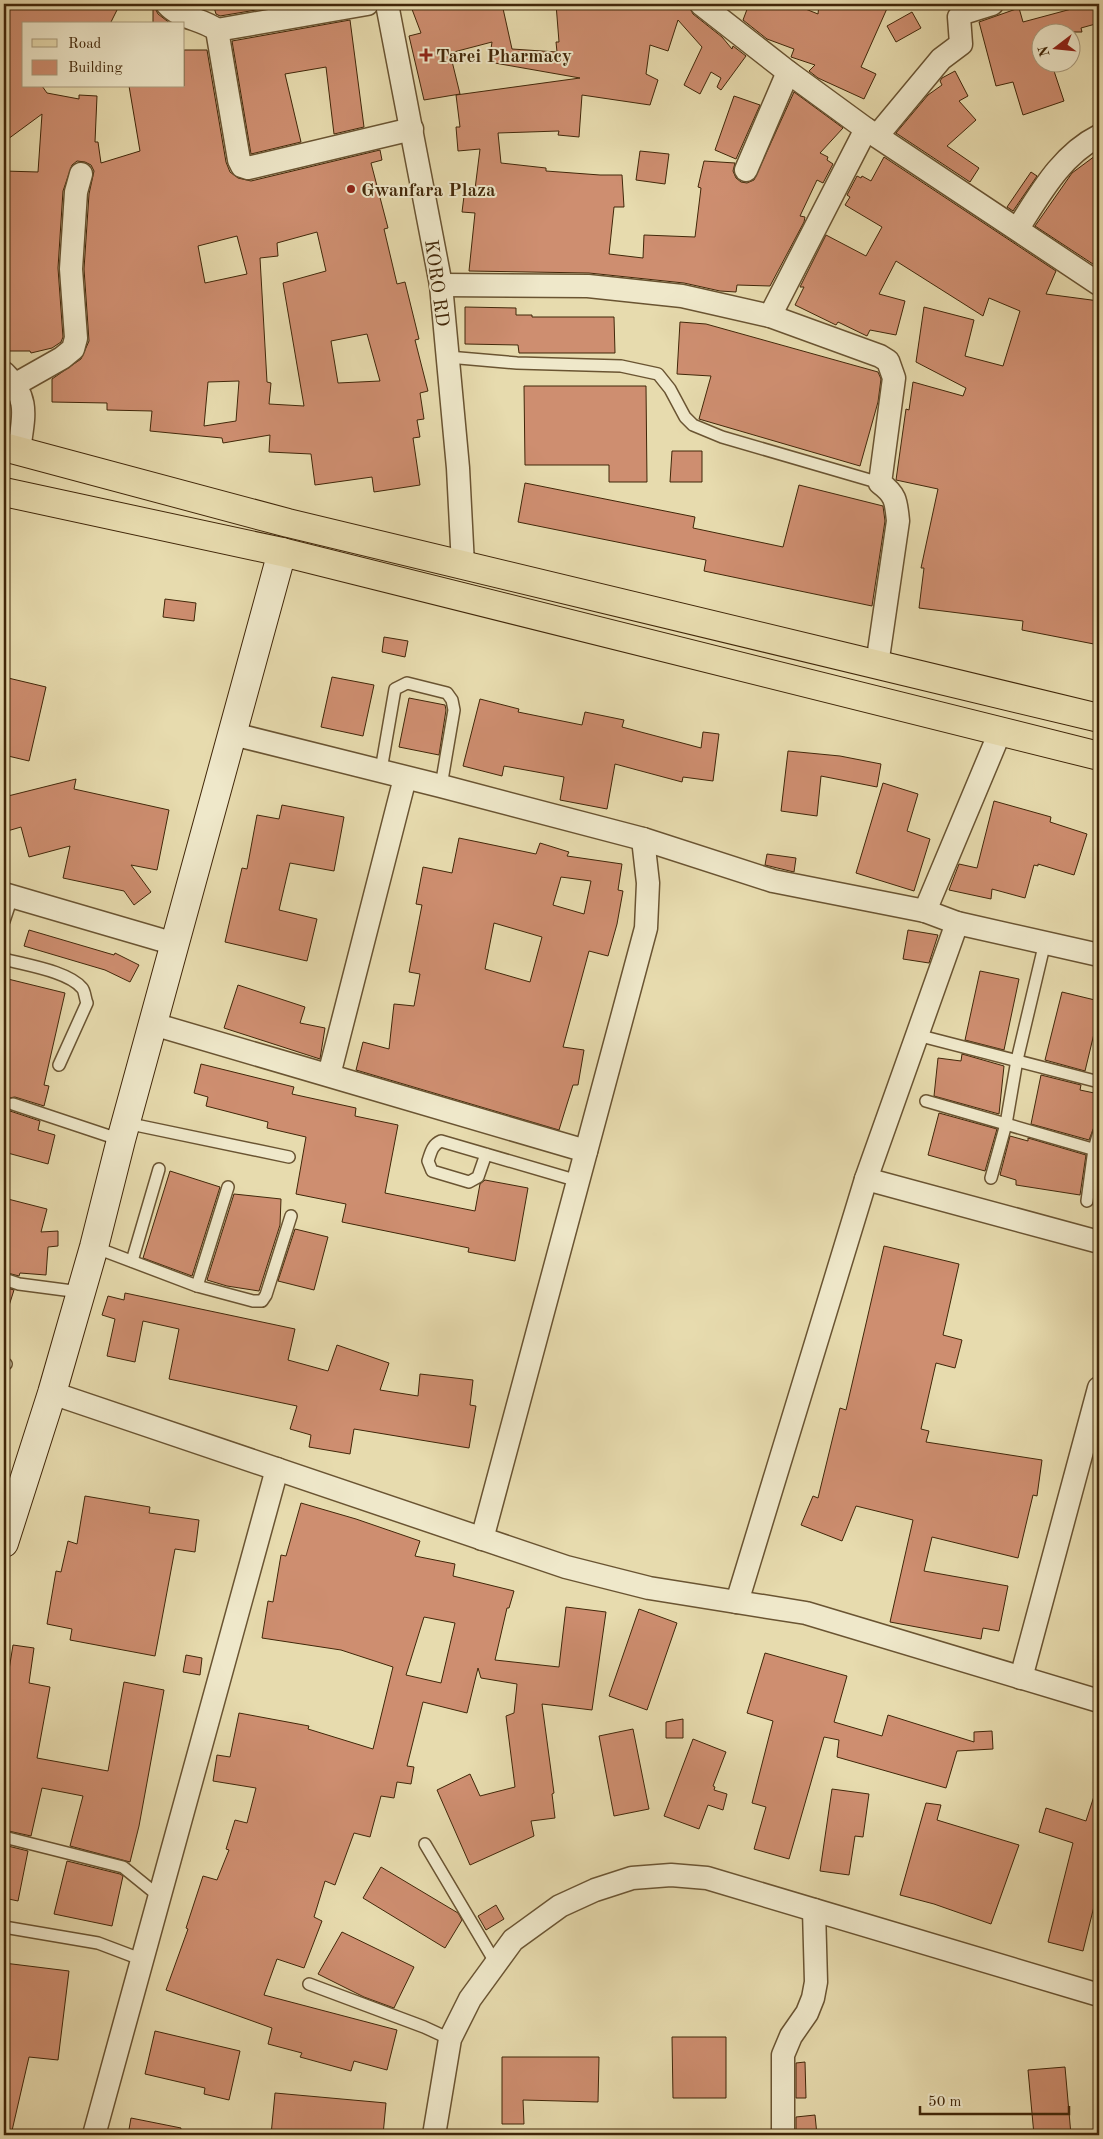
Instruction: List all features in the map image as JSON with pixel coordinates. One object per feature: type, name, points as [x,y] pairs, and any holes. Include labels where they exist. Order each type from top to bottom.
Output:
[{"type":"main road","points":[[11,449],[288,523],[1099,718]]},
{"type":"main road","points":[[4,492],[282,552],[1099,756]]},
{"type":"street","points":[[167,4],[180,14],[206,22],[217,30],[239,160],[242,166],[248,168],[412,129]]},
{"type":"street","points":[[217,30],[367,4]]},
{"type":"street","name":"KORO RD","points":[[387,4],[441,285],[458,468],[463,565]]},
{"type":"street","points":[[701,4],[788,72],[872,132],[1099,284]]},
{"type":"street","points":[[770,316],[872,132],[941,58],[961,44],[959,17],[963,12],[992,4]]},
{"type":"street","points":[[746,170],[788,72]]},
{"type":"street","points":[[1018,228],[1054,173],[1074,152],[1099,136]]},
{"type":"street","points":[[11,449],[24,412],[22,398],[10,379],[62,358],[73,349],[76,338],[71,269],[76,192],[82,174]]},
{"type":"street","points":[[441,285],[588,286],[682,296],[770,316],[880,356],[888,361],[894,378],[880,483],[892,492],[897,504],[898,521],[877,665]]},
{"type":"street","points":[[4,1543],[52,1393],[94,1247],[282,552]]},
{"type":"street","points":[[925,911],[1000,732]]},
{"type":"street","points":[[232,734],[381,770],[405,778],[643,839],[773,881],[925,911],[957,923],[1099,955]]},
{"type":"street","points":[[329,1075],[405,778]]},
{"type":"street","points":[[482,1539],[646,928],[648,883],[643,839]]},
{"type":"street","points":[[8,895],[175,944]]},
{"type":"street","points":[[737,1602],[866,1179],[957,923]]},
{"type":"street","points":[[153,1024],[586,1151]]},
{"type":"street","points":[[866,1179],[1099,1242]]},
{"type":"street","points":[[1022,1678],[1099,1388]]},
{"type":"street","points":[[52,1393],[566,1567],[650,1588],[806,1613],[1099,1701]]},
{"type":"street","points":[[94,2135],[277,1469]]},
{"type":"street","points":[[434,2135],[450,2039],[470,1999],[495,1962],[513,1940],[560,1906],[595,1890],[632,1878],[671,1875],[707,1878],[1099,1995]]},
{"type":"street","points":[[783,2135],[783,2055],[791,2036],[807,2013],[813,1998],[816,1982],[814,1910]]},
{"type":"lane","points":[[448,357],[516,364],[621,366],[658,374],[670,389],[685,417],[693,425],[722,437],[880,483]]},
{"type":"lane","points":[[381,770],[395,688],[408,683],[447,693],[452,700],[454,710],[441,786]]},
{"type":"lane","points":[[4,921],[8,895]]},
{"type":"lane","points":[[991,1178],[1006,1124],[1017,1060],[1045,942]]},
{"type":"lane","points":[[4,959],[35,968],[50,970],[68,978],[82,988],[87,1003],[59,1065]]},
{"type":"lane","points":[[917,1034],[1099,1082]]},
{"type":"lane","points":[[926,1101],[1097,1150]]},
{"type":"lane","points":[[13,1104],[124,1131],[290,1157]]},
{"type":"lane","points":[[1087,1201],[1099,1132]]},
{"type":"lane","points":[[486,1154],[478,1177],[469,1182],[432,1171],[428,1161],[435,1143],[441,1141],[486,1154],[578,1181]]},
{"type":"lane","points":[[132,1261],[159,1169]]},
{"type":"lane","points":[[197,1286],[228,1187]]},
{"type":"lane","points":[[94,1247],[197,1286],[253,1301],[262,1300],[266,1295],[291,1216]]},
{"type":"lane","points":[[4,1279],[19,1284],[80,1292]]},
{"type":"lane","points":[[4,1837],[123,1866],[160,1897]]},
{"type":"lane","points":[[426,1844],[495,1962]]},
{"type":"lane","points":[[4,1927],[98,1943],[143,1960]]},
{"type":"lane","points":[[309,1984],[424,2027],[450,2039]]},
{"type":"building","points":[[4,4],[120,4],[111,22],[22,22],[22,88],[43,88],[47,93],[79,99],[79,95],[97,96],[95,142],[98,142],[101,163],[140,151],[129,88],[185,88],[185,50],[207,50],[226,162],[230,172],[238,178],[251,181],[380,150],[382,160],[371,163],[388,228],[384,229],[397,284],[405,282],[419,339],[415,340],[428,391],[420,393],[424,419],[417,420],[420,437],[413,438],[420,485],[374,492],[372,477],[315,485],[311,454],[269,452],[270,435],[223,443],[222,438],[150,431],[152,411],[107,410],[107,403],[52,402],[52,379],[81,359],[89,341],[84,269],[89,194],[94,171],[91,165],[77,161],[72,165],[63,191],[58,268],[63,337],[61,342],[52,348],[31,353],[30,351],[4,351],[4,171],[38,172],[42,114],[4,142]],"holes":[[[317,232],[326,271],[283,283],[304,406],[269,404],[271,383],[267,382],[260,258],[278,256],[277,243]],[[237,236],[247,274],[205,283],[198,246]],[[367,334],[380,381],[338,383],[331,341]],[[239,381],[236,421],[204,426],[208,382]]]},
{"type":"building","points":[[153,4],[158,14],[168,22],[153,22]]},
{"type":"building","points":[[213,4],[292,4],[220,16],[216,14]]},
{"type":"building","points":[[410,4],[502,4],[512,49],[557,52],[556,42],[559,42],[556,4],[688,4],[693,14],[722,37],[732,49],[733,46],[746,56],[721,90],[717,87],[721,78],[711,72],[700,94],[684,85],[702,47],[678,20],[668,51],[650,45],[646,74],[658,80],[650,105],[582,95],[579,137],[558,135],[559,131],[498,133],[501,163],[546,168],[546,171],[622,175],[624,207],[614,207],[609,254],[643,258],[644,235],[695,237],[701,188],[698,187],[704,161],[735,163],[733,171],[736,178],[741,182],[747,183],[754,180],[794,92],[843,128],[820,153],[828,157],[827,160],[833,164],[823,183],[817,180],[800,216],[805,217],[804,222],[770,286],[737,285],[736,292],[720,291],[684,283],[589,273],[469,271],[475,213],[462,212],[464,196],[474,197],[480,149],[458,151],[456,127],[460,127],[456,95],[580,78],[489,62],[492,42],[450,53],[460,94],[424,100],[409,36],[421,33]]},
{"type":"building","points":[[749,4],[793,4],[818,14],[819,4],[889,4],[861,67],[876,74],[864,99],[818,78],[809,71],[815,65],[791,57],[794,49],[767,39],[743,20]]},
{"type":"building","points":[[1090,4],[1099,4],[1099,23],[1081,28],[1082,32],[1080,32],[1080,22],[1030,22],[1030,72],[1054,72],[1064,101],[1023,115],[1013,82],[996,86],[979,22],[1019,8],[1023,22]]},
{"type":"building","points":[[912,12],[921,28],[896,42],[887,26]]},
{"type":"building","points":[[350,20],[364,127],[334,134],[326,67],[285,74],[301,142],[251,154],[232,41]]},
{"type":"building","points":[[955,71],[968,96],[959,101],[976,120],[947,146],[979,168],[970,182],[896,133],[928,95],[942,85],[940,81],[942,78]]},
{"type":"building","points":[[734,96],[760,105],[736,159],[715,150]]},
{"type":"building","points":[[640,151],[669,154],[665,184],[636,180]]},
{"type":"building","points":[[1099,153],[1099,268],[1035,226],[1072,173]]},
{"type":"building","points":[[884,157],[1056,271],[1046,294],[1099,301],[1099,645],[1022,630],[1023,621],[919,608],[924,568],[921,568],[938,489],[896,480],[906,409],[909,410],[913,382],[963,396],[966,388],[916,362],[924,307],[974,320],[965,356],[1003,366],[1020,311],[989,298],[983,316],[896,261],[879,294],[905,301],[896,335],[870,330],[867,336],[838,322],[836,325],[795,305],[804,287],[800,287],[826,235],[866,256],[882,227],[845,205],[850,197],[847,195],[857,176],[861,178],[862,176],[871,181]]},
{"type":"building","points":[[1031,172],[1037,176],[1013,211],[1007,207]]},
{"type":"building","points":[[465,307],[516,308],[516,315],[532,315],[532,317],[614,317],[615,353],[519,353],[518,345],[465,344]]},
{"type":"building","points":[[680,322],[706,324],[878,372],[881,379],[878,402],[860,466],[699,419],[711,376],[677,374]]},
{"type":"building","points":[[524,386],[646,386],[647,482],[609,482],[609,465],[525,465]]},
{"type":"building","points":[[672,451],[702,451],[702,482],[670,482]]},
{"type":"building","points":[[525,483],[695,517],[693,528],[783,547],[799,485],[883,506],[885,521],[872,606],[704,571],[706,560],[518,522]]},
{"type":"building","points":[[165,599],[196,603],[194,621],[163,617]]},
{"type":"building","points":[[384,637],[408,641],[405,657],[382,652]]},
{"type":"building","points":[[4,677],[46,687],[29,761],[4,755]]},
{"type":"building","points":[[332,677],[374,685],[363,736],[321,727]]},
{"type":"building","points":[[409,698],[445,705],[446,710],[439,755],[399,747]]},
{"type":"building","points":[[480,699],[519,709],[518,712],[582,725],[585,712],[624,720],[622,727],[701,748],[703,732],[719,734],[713,781],[683,777],[682,782],[615,764],[607,809],[560,800],[564,777],[504,766],[502,776],[463,766]]},
{"type":"building","points":[[788,751],[840,756],[881,764],[877,787],[821,776],[817,816],[781,811]]},
{"type":"building","points":[[76,779],[74,789],[169,810],[157,870],[131,865],[151,892],[134,905],[124,891],[63,878],[70,846],[29,857],[21,827],[4,832],[4,797]]},
{"type":"building","points":[[883,783],[918,794],[907,831],[930,839],[914,891],[856,873]]},
{"type":"building","points":[[994,801],[1051,817],[1050,822],[1087,834],[1074,875],[1038,864],[1038,866],[1034,865],[1025,898],[992,889],[991,899],[949,890],[959,864],[977,868]]},
{"type":"building","points":[[282,805],[344,817],[334,871],[290,863],[279,910],[317,919],[307,961],[225,942],[242,868],[247,869],[257,815],[279,819]]},
{"type":"building","points":[[459,838],[536,854],[540,843],[569,852],[567,856],[622,864],[618,890],[623,891],[617,924],[608,956],[589,951],[563,1047],[584,1050],[578,1085],[573,1085],[559,1130],[356,1070],[363,1042],[389,1049],[394,1004],[414,1006],[420,974],[409,972],[422,905],[416,904],[423,867],[452,873]],"holes":[[[561,877],[591,881],[584,914],[553,905]],[[494,923],[542,937],[530,982],[485,969]]]},
{"type":"building","points":[[767,854],[796,858],[794,872],[765,865]]},
{"type":"building","points":[[29,930],[114,955],[115,953],[139,965],[130,982],[105,970],[24,946]]},
{"type":"building","points":[[908,930],[938,935],[929,963],[903,959]]},
{"type":"building","points":[[980,971],[1019,979],[1004,1050],[965,1040]]},
{"type":"building","points":[[8,979],[65,993],[44,1085],[49,1086],[44,1106],[15,1097],[8,1098],[6,1102],[7,1109],[10,1111],[40,1121],[38,1130],[55,1135],[48,1164],[4,1152],[4,984],[7,984]]},
{"type":"building","points":[[238,985],[305,1007],[300,1023],[325,1028],[320,1059],[224,1028]]},
{"type":"building","points":[[1062,992],[1099,1001],[1099,1013],[1085,1071],[1045,1060]]},
{"type":"building","points":[[962,1054],[1004,1066],[999,1114],[934,1096],[938,1058],[961,1061]]},
{"type":"building","points":[[201,1064],[294,1087],[292,1094],[356,1108],[355,1116],[398,1125],[385,1193],[475,1211],[480,1184],[485,1180],[528,1188],[515,1261],[468,1252],[469,1248],[342,1222],[346,1204],[296,1194],[306,1137],[267,1128],[268,1122],[206,1106],[208,1097],[194,1093]]},
{"type":"building","points":[[1041,1075],[1081,1085],[1080,1090],[1099,1094],[1099,1125],[1094,1127],[1089,1140],[1031,1124]]},
{"type":"building","points":[[939,1113],[997,1129],[985,1171],[928,1155]]},
{"type":"building","points":[[1010,1136],[1028,1141],[1028,1138],[1086,1155],[1080,1195],[1016,1185],[1016,1180],[1000,1175]]},
{"type":"building","points":[[170,1171],[220,1187],[192,1276],[143,1258]]},
{"type":"building","points":[[234,1194],[281,1199],[280,1225],[259,1291],[227,1286],[207,1280]]},
{"type":"building","points":[[4,1198],[47,1209],[41,1232],[58,1231],[58,1246],[48,1247],[46,1275],[20,1273],[19,1276],[4,1272]]},
{"type":"building","points":[[295,1229],[328,1237],[314,1290],[278,1281]]},
{"type":"building","points":[[884,1246],[959,1264],[943,1335],[962,1340],[955,1368],[936,1363],[921,1429],[929,1431],[926,1442],[1042,1460],[1037,1496],[1033,1495],[1018,1558],[932,1537],[924,1571],[1008,1586],[999,1631],[983,1628],[981,1639],[890,1622],[913,1520],[856,1506],[842,1541],[801,1525],[813,1496],[818,1498],[840,1408],[846,1410]]},
{"type":"building","points":[[4,1287],[14,1290],[7,1312],[4,1312]]},
{"type":"building","points":[[125,1293],[295,1329],[288,1360],[328,1371],[337,1345],[389,1363],[380,1390],[418,1396],[420,1374],[473,1380],[470,1405],[476,1406],[469,1448],[354,1429],[350,1454],[309,1447],[311,1435],[290,1429],[297,1406],[169,1379],[179,1329],[143,1321],[135,1362],[107,1356],[115,1319],[102,1315],[108,1296],[124,1300]]},
{"type":"building","points":[[85,1496],[150,1507],[149,1513],[199,1520],[195,1552],[175,1549],[155,1656],[70,1640],[72,1629],[47,1624],[56,1571],[61,1572],[68,1541],[77,1544]]},
{"type":"building","points":[[301,1503],[420,1541],[415,1556],[455,1564],[453,1576],[514,1591],[509,1608],[507,1608],[495,1660],[559,1667],[566,1607],[606,1612],[592,1710],[542,1704],[554,1793],[552,1794],[555,1818],[531,1821],[534,1836],[470,1865],[437,1790],[470,1774],[480,1796],[515,1787],[506,1716],[514,1713],[517,1684],[481,1678],[478,1668],[467,1713],[423,1702],[407,1766],[414,1767],[411,1784],[397,1782],[394,1798],[381,1796],[370,1837],[354,1833],[335,1885],[325,1881],[314,1917],[322,1921],[304,1968],[277,1959],[264,1995],[397,2030],[387,2070],[354,2061],[351,2071],[300,2057],[302,2053],[268,2044],[272,2028],[166,1990],[188,1929],[186,1928],[203,1876],[217,1880],[229,1850],[226,1849],[235,1820],[247,1823],[256,1788],[213,1781],[217,1755],[230,1757],[239,1713],[309,1726],[308,1729],[373,1749],[393,1667],[341,1650],[262,1638],[268,1601],[273,1602],[281,1555],[286,1556]],"holes":[[[424,1617],[455,1623],[441,1683],[406,1675]]]},
{"type":"building","points":[[639,1609],[677,1623],[647,1710],[609,1696]]},
{"type":"building","points":[[13,1645],[34,1648],[29,1683],[50,1687],[37,1758],[108,1771],[124,1682],[164,1690],[139,1826],[130,1862],[70,1846],[83,1796],[42,1788],[31,1836],[4,1830],[4,1701]]},
{"type":"building","points":[[765,1653],[847,1676],[834,1722],[882,1736],[888,1715],[974,1742],[974,1732],[992,1731],[993,1749],[957,1751],[946,1788],[837,1757],[839,1740],[824,1737],[789,1859],[754,1849],[766,1807],[752,1803],[773,1721],[747,1713]]},
{"type":"building","points":[[186,1655],[202,1658],[200,1675],[183,1672]]},
{"type":"building","points":[[683,1719],[683,1738],[666,1738],[666,1722]]},
{"type":"building","points":[[633,1729],[649,1809],[614,1816],[599,1736]]},
{"type":"building","points":[[693,1739],[726,1752],[713,1786],[715,1787],[714,1790],[727,1794],[723,1810],[708,1805],[699,1829],[664,1816]]},
{"type":"building","points":[[832,1789],[869,1794],[863,1837],[855,1836],[849,1875],[820,1871]]},
{"type":"building","points":[[1095,1793],[1099,1793],[1099,1886],[1083,1951],[1048,1942],[1073,1843],[1039,1832],[1046,1808],[1086,1821]]},
{"type":"building","points":[[926,1803],[941,1805],[937,1820],[1019,1845],[991,1924],[934,1904],[900,1895]]},
{"type":"building","points":[[4,1845],[28,1851],[18,1901],[4,1898]]},
{"type":"building","points":[[67,1861],[123,1876],[112,1926],[54,1914]]},
{"type":"building","points":[[381,1867],[458,1913],[462,1920],[445,1948],[363,1898]]},
{"type":"building","points":[[496,1905],[504,1919],[486,1930],[478,1916]]},
{"type":"building","points":[[342,1932],[414,1967],[394,2008],[364,1997],[318,1974]]},
{"type":"building","points":[[4,1963],[69,1971],[58,2060],[29,2057],[11,2135],[4,2135]]},
{"type":"building","points":[[155,2031],[240,2051],[229,2100],[204,2094],[205,2088],[145,2074]]},
{"type":"building","points":[[672,2037],[726,2037],[726,2098],[673,2098]]},
{"type":"building","points":[[502,2057],[599,2057],[598,2102],[523,2100],[524,2124],[502,2124]]},
{"type":"building","points":[[805,2062],[806,2098],[796,2098],[796,2063]]},
{"type":"building","points":[[1065,2067],[1071,2135],[1034,2135],[1028,2070]]},
{"type":"building","points":[[275,2093],[386,2103],[383,2135],[271,2135]]},
{"type":"building","points":[[815,2115],[817,2135],[796,2135],[796,2117]]},
{"type":"building","points":[[131,2118],[181,2128],[180,2135],[128,2135]]},
{"type":"place","name":"Tarei Pharmacy","points":[[426,55]]},
{"type":"place","name":"Gwanfara Plaza","points":[[351,189]]}]
